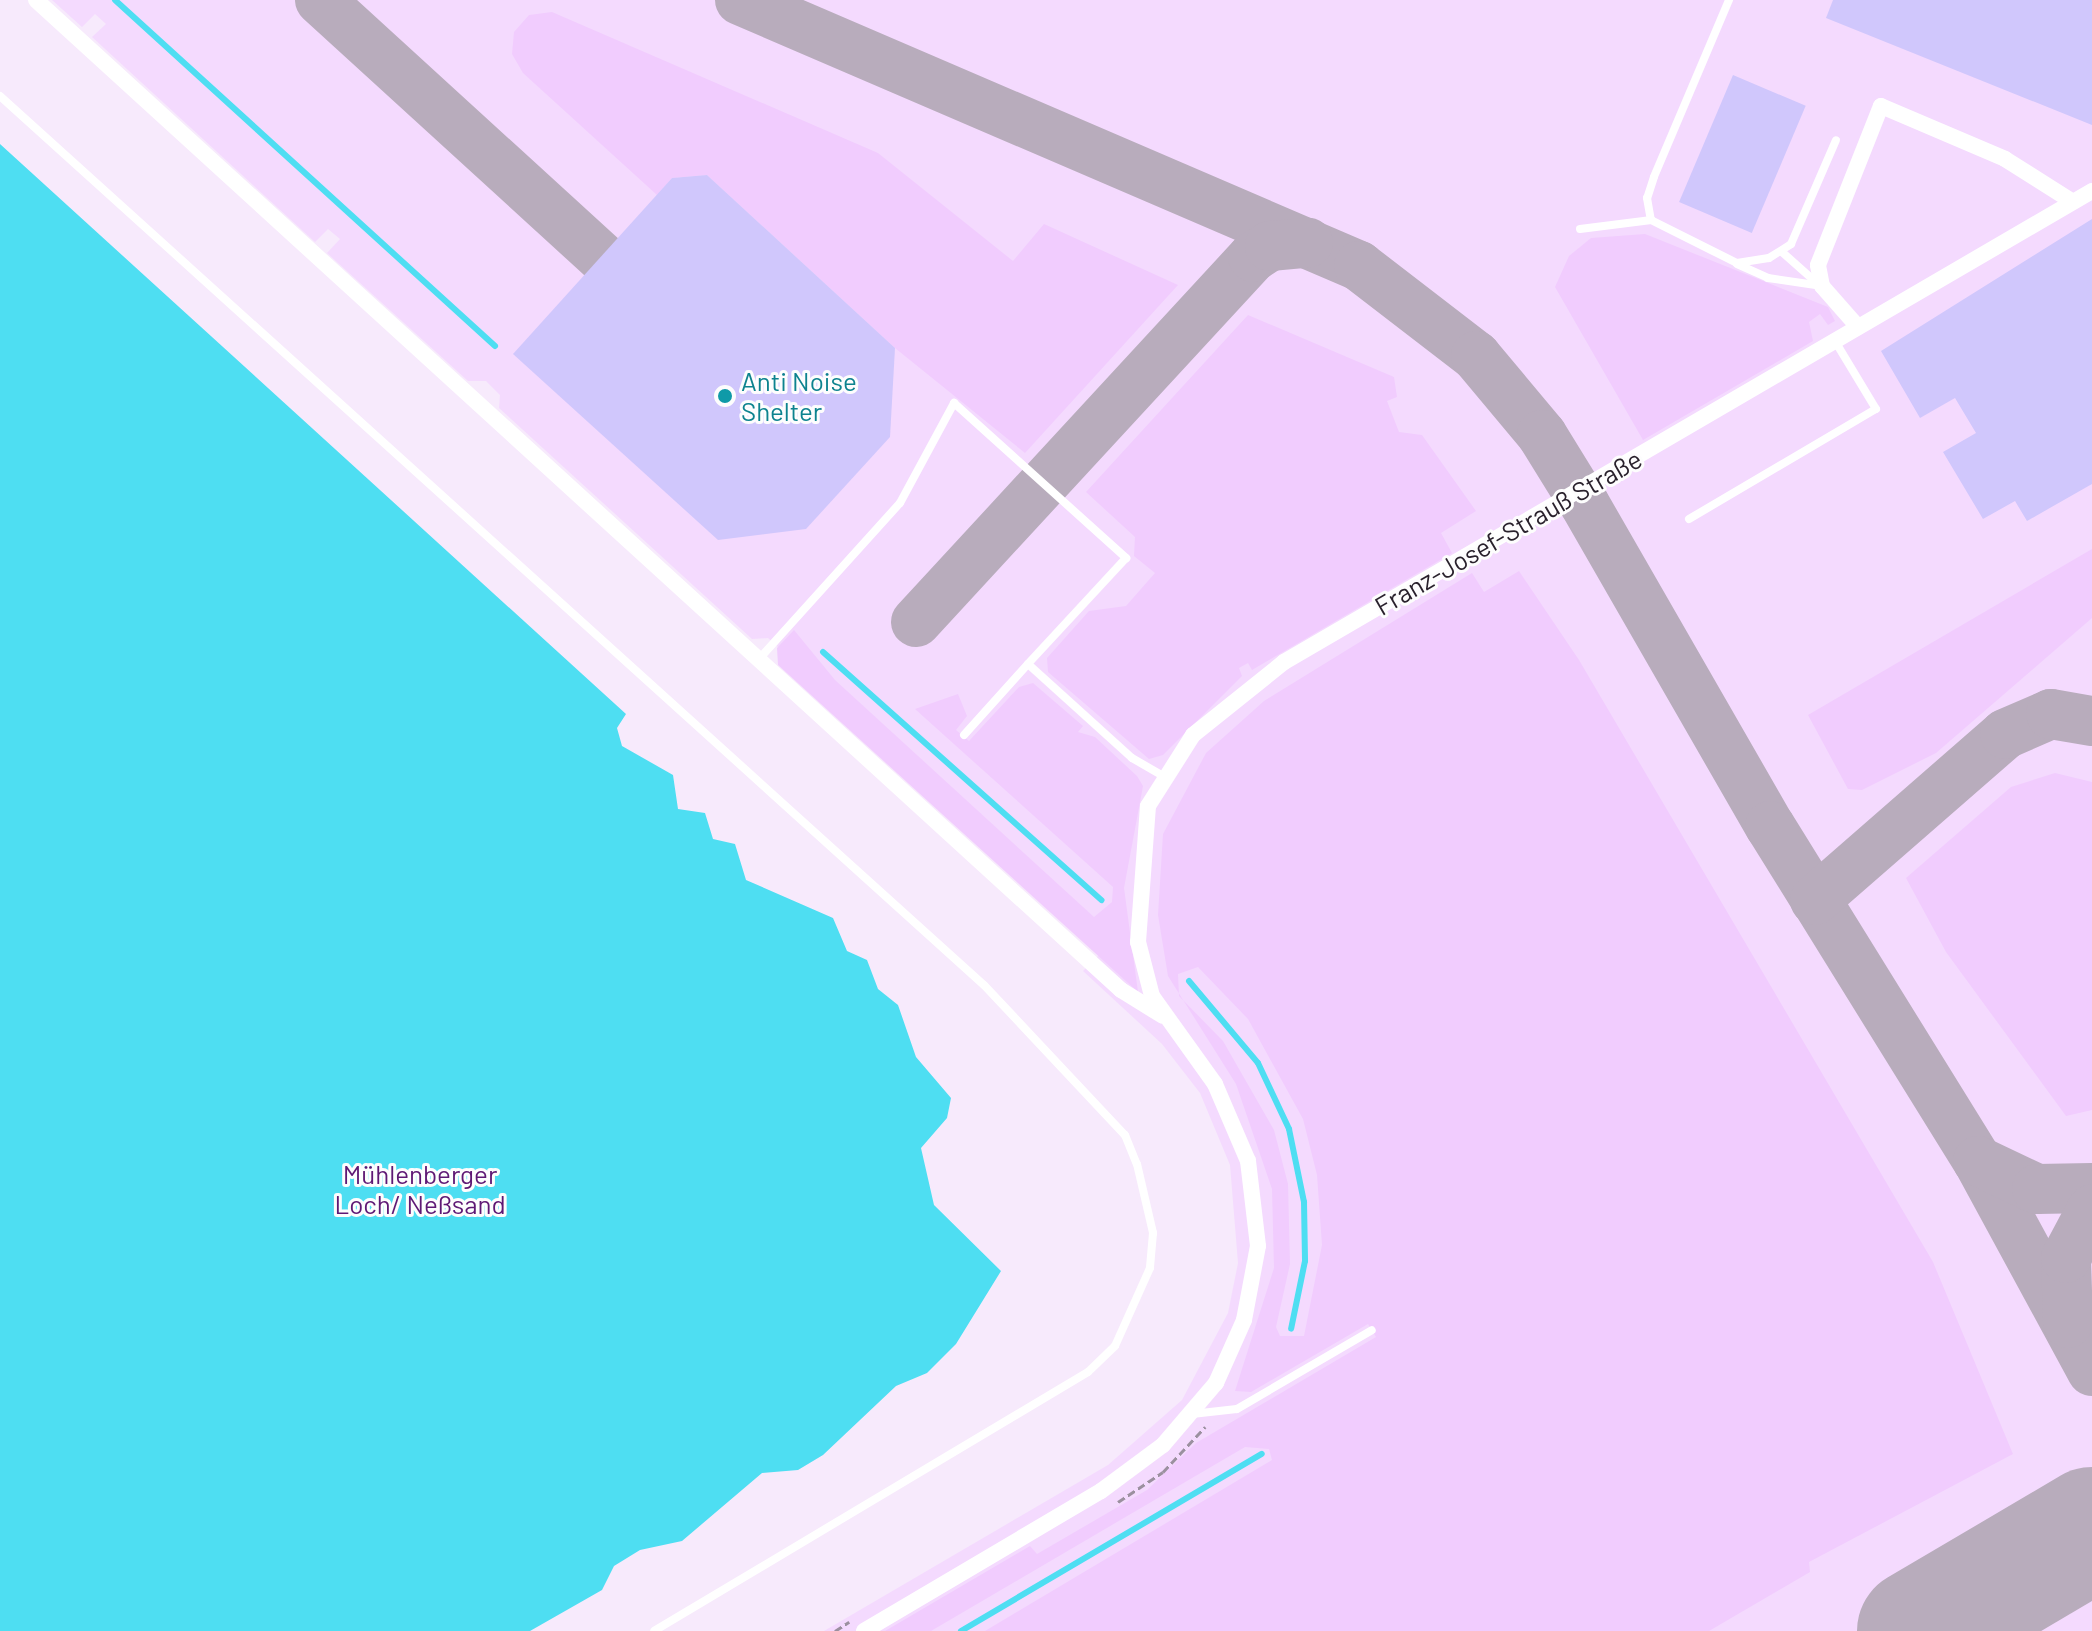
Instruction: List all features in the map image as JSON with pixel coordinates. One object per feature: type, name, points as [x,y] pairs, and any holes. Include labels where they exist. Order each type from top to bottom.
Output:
[{"type":"street","points":[[36,0],[1121,990],[1163,1016]]},
{"type":"street","points":[[1858,327],[1822,286],[1823,241],[1881,106],[2005,159],[2073,202]]},
{"type":"street","name":"Franz-Josef-Strauß Straße","points":[[1192,1414],[1244,1320],[1256,1266],[1256,1206],[1234,1123],[1163,1016],[1146,980],[1136,915],[1142,826],[1162,775],[1193,735],[1254,681],[2092,191]]},
{"type":"street","points":[[863,1623],[1101,1491],[1192,1414]]},
{"type":"lane","points":[[1651,220],[1647,198],[1729,0]]},
{"type":"lane","points":[[0,96],[984,985],[1125,1135],[1137,1164],[1153,1233],[1150,1268],[1115,1346],[1088,1372],[654,1631]]},
{"type":"lane","points":[[1782,252],[1836,140]]},
{"type":"lane","points":[[1580,229],[1651,220],[1768,278],[1822,286]]},
{"type":"lane","points":[[1737,263],[1782,252]]},
{"type":"lane","points":[[1782,252],[1822,286]]},
{"type":"lane","points":[[1689,519],[1876,409],[1835,340]]},
{"type":"lane","points":[[759,660],[900,503],[954,403],[1126,558],[964,735]]},
{"type":"lane","points":[[1028,664],[1132,758],[1162,775]]},
{"type":"lane","points":[[1192,1414],[1214,1416],[1372,1330]]},
{"type":"path","points":[[1114,1505],[1163,1472],[1214,1416]]},
{"type":"path","points":[[835,1631],[863,1623]]},
{"type":"shaded area","points":[[52,0],[2092,0],[2092,1631],[824,1631],[1108,1465],[1182,1400],[1228,1313],[1238,1263],[1230,1165],[1200,1093],[1162,1044],[1083,971],[1099,955],[780,649],[768,638],[752,639],[499,408],[500,395],[486,381],[468,381],[327,253],[340,239],[328,229],[315,242],[92,37],[106,24],[95,14],[82,27]]},
{"type":"shaded area","points":[[552,12],[878,153],[1013,261],[1044,224],[1178,285],[1025,453],[895,348],[707,175],[672,178],[657,195],[523,73],[512,54],[514,32],[529,15]]},
{"type":"shaded area","points":[[1645,234],[1828,307],[1835,321],[1828,325],[1820,314],[1809,322],[1813,341],[1643,440],[1555,287],[1569,256],[1591,238]]},
{"type":"shaded area","points":[[1248,315],[1394,377],[1397,397],[1387,401],[1399,432],[1422,435],[1476,511],[1441,533],[1452,553],[1252,670],[1248,663],[1239,668],[1242,676],[1163,755],[1149,759],[1048,672],[1047,658],[1089,611],[1126,606],[1155,573],[1134,556],[1135,537],[1086,492]]},
{"type":"shaded area","points":[[2092,549],[2092,618],[1936,753],[1862,790],[1848,789],[1808,715]]},
{"type":"shaded area","points":[[1519,571],[1579,660],[1933,1262],[2013,1454],[1809,1562],[1810,1572],[1709,1631],[985,1631],[1272,1460],[1269,1449],[1245,1447],[931,1631],[885,1631],[1030,1546],[1037,1554],[1147,1490],[1196,1443],[1376,1337],[1368,1324],[1251,1392],[1235,1391],[1274,1268],[1272,1189],[1236,1084],[1183,1001],[1223,1041],[1274,1130],[1288,1184],[1290,1264],[1276,1327],[1280,1336],[1304,1336],[1322,1245],[1317,1175],[1303,1119],[1248,1019],[1198,967],[1178,974],[1179,993],[1168,976],[1158,915],[1163,834],[1206,753],[1264,701],[1472,573],[1484,592]]},
{"type":"shaded area","points":[[794,630],[835,680],[1094,917],[1112,902],[1113,887],[915,709],[958,694],[967,716],[956,730],[969,741],[1019,687],[1033,683],[1083,726],[1078,732],[1095,737],[1137,776],[1143,786],[1124,888],[1138,992],[778,665],[777,648]]},
{"type":"shaded area","points":[[2055,773],[2092,782],[2092,1110],[2066,1116],[1946,952],[1906,878],[2011,787]]},
{"type":"water","name":"Mühlenberger Loch/ Neßsand","points":[[0,144],[626,714],[617,728],[622,746],[673,775],[678,809],[705,813],[713,839],[735,844],[746,880],[833,918],[847,951],[867,960],[878,989],[898,1005],[916,1057],[951,1098],[947,1118],[921,1148],[934,1205],[1001,1271],[956,1344],[927,1373],[896,1386],[823,1455],[798,1470],[762,1473],[682,1541],[640,1550],[614,1566],[602,1590],[530,1631],[0,1631]]},
{"type":"building","points":[[1833,0],[2092,0],[2092,125],[1826,18]]},
{"type":"building","points":[[1733,75],[1806,106],[1752,233],[1679,202]]},
{"type":"building","name":"Anti Noise Shelter","points":[[707,175],[895,348],[890,437],[806,529],[718,540],[513,354],[672,178]]},
{"type":"building","points":[[2092,219],[2092,484],[2027,521],[2015,501],[1983,519],[1943,452],[1976,433],[1955,398],[1920,418],[1881,351]]},
{"type":"waterway","points":[[115,0],[495,346]]},
{"type":"waterway","points":[[823,652],[1101,900]]},
{"type":"waterway","points":[[1189,981],[1258,1063],[1289,1129],[1304,1202],[1305,1261],[1291,1329]]},
{"type":"waterway","points":[[961,1631],[1262,1454]]},
{"type":"taxiway","points":[[320,0],[652,303]]},
{"type":"taxiway","points":[[740,0],[1359,266],[1476,356],[1542,435],[1584,503],[1770,826],[1978,1161],[2092,1371]]},
{"type":"taxiway","points":[[916,622],[1253,257],[1270,246],[1308,243]]},
{"type":"taxiway","points":[[1815,900],[2005,734],[2051,714],[2092,721]]},
{"type":"taxiway","points":[[1978,1161],[2037,1189],[2092,1188]]},
{"type":"taxiway","points":[[2068,1323],[2066,1258],[2092,1209]]},
{"type":"taxiway","points":[[2069,1543],[2092,1518]]},
{"type":"runway","points":[[1919,1631],[2092,1529]]},
{"type":"place","name":"Anti Noise Shelter","points":[[725,396]]}]
